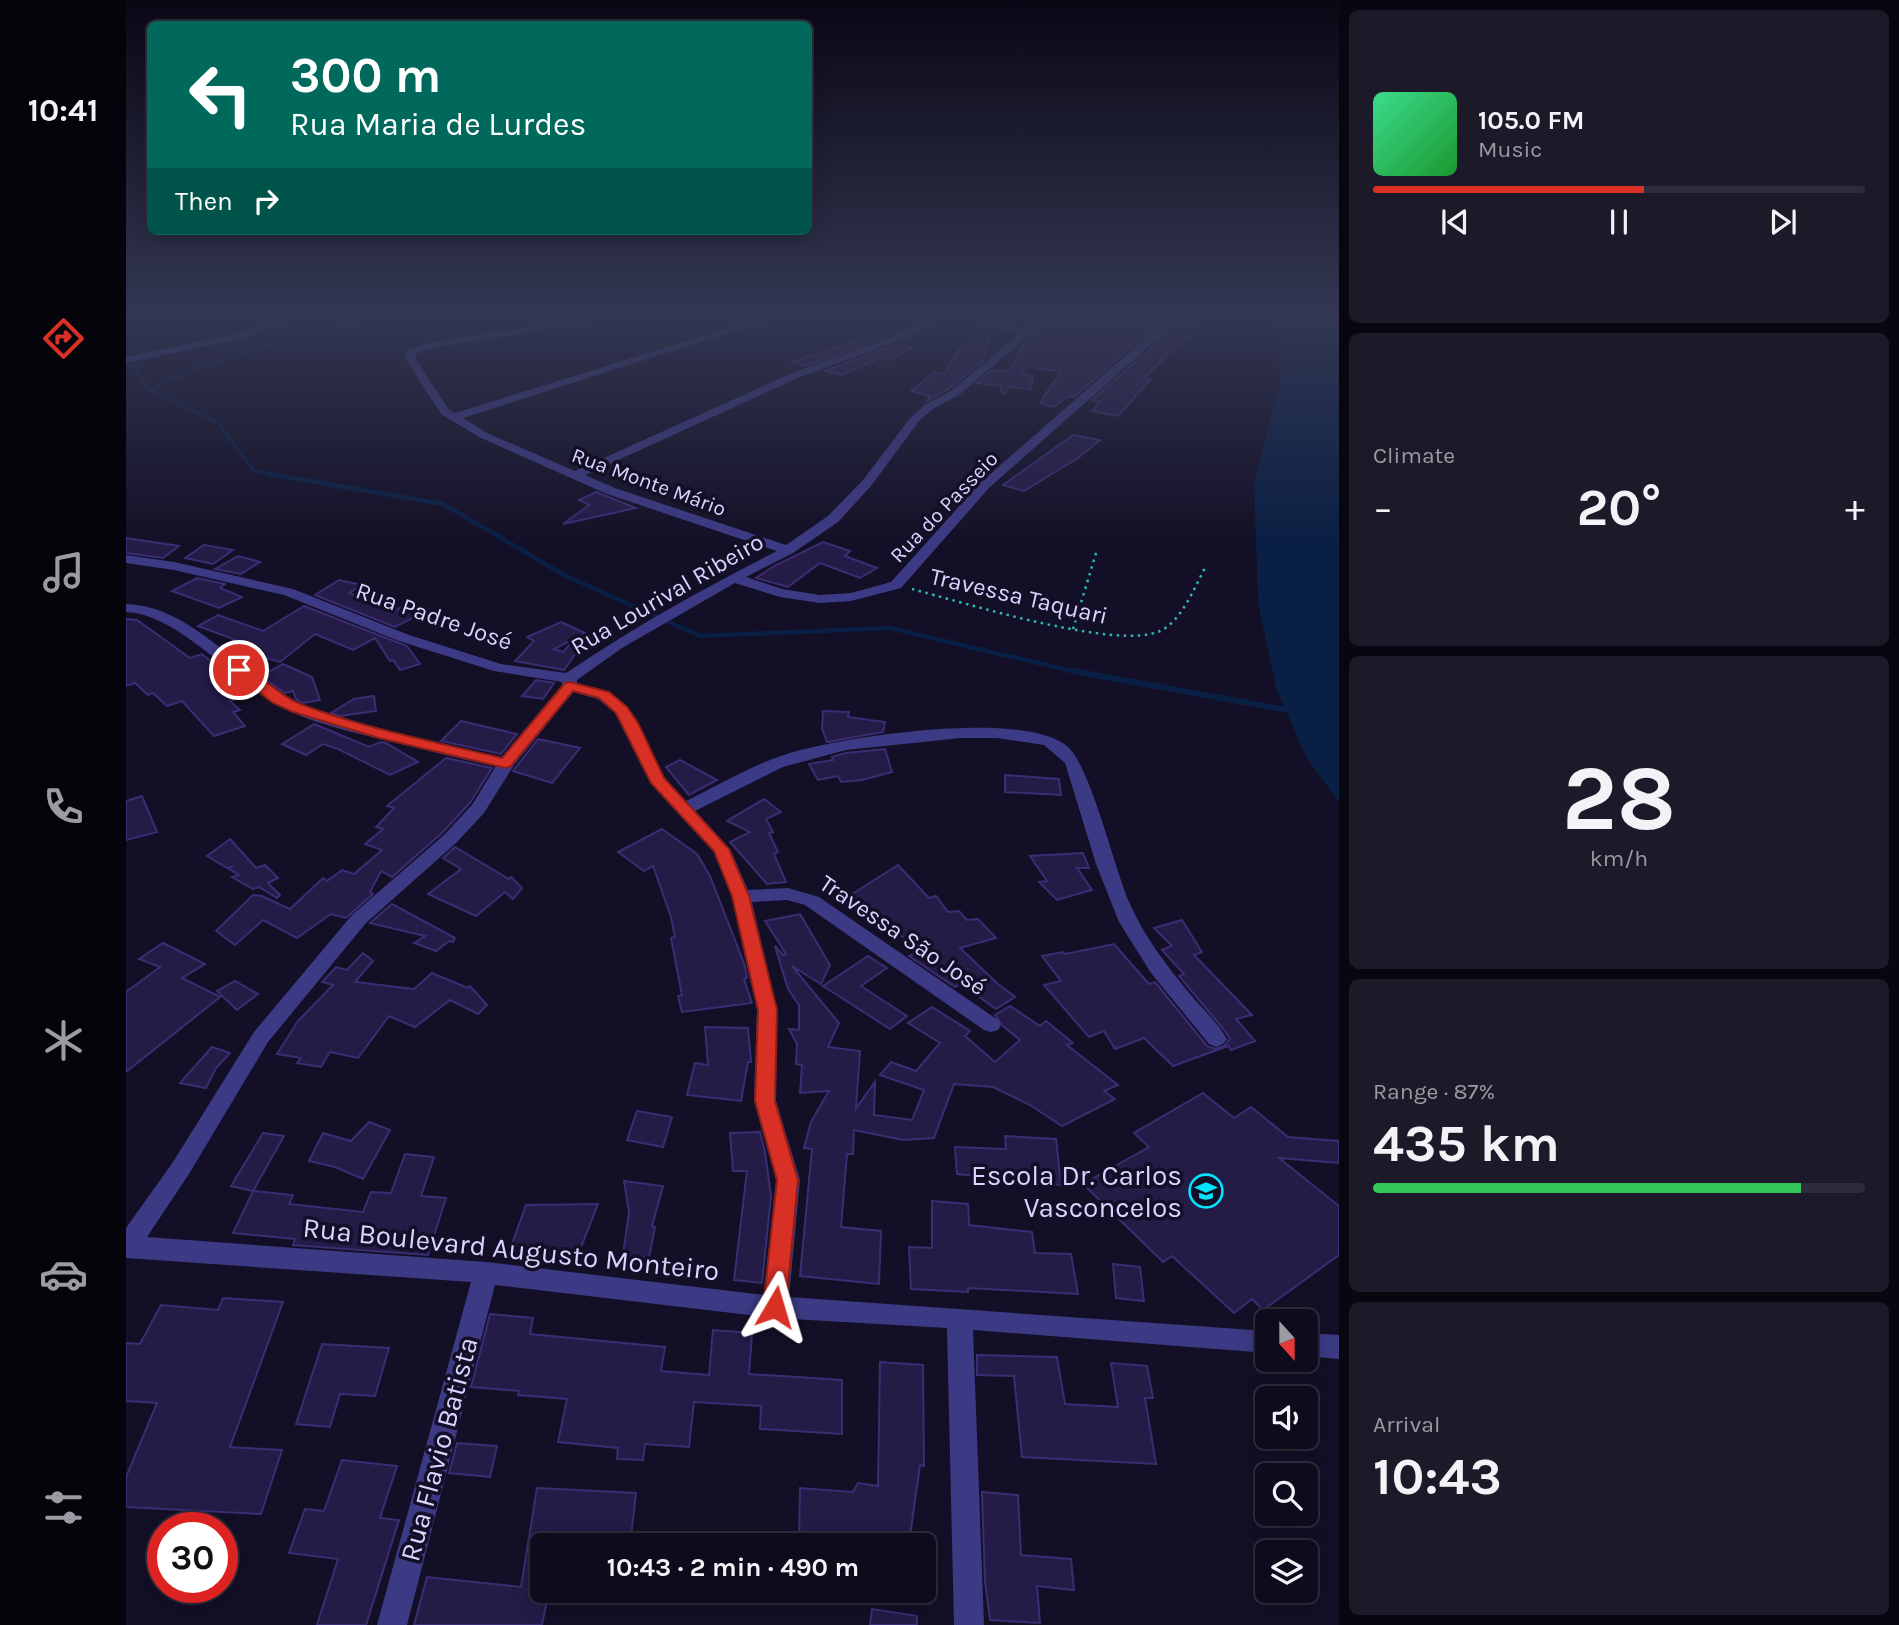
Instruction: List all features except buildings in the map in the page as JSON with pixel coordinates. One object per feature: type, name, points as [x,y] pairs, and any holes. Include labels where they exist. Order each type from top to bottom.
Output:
[{"type":"street","name":"Rua Monte Mário","points":[[433,393],[452,418],[514,450],[655,507],[788,550]]},
{"type":"street","points":[[452,418],[532,393]]},
{"type":"street","points":[[573,476],[628,454],[757,393]]},
{"type":"street","name":"Rua Lourival Ribeiro","points":[[127,1247],[181,1168],[261,1037],[359,919],[450,839],[478,809],[506,763],[569,682],[617,645],[696,598],[737,579],[788,550],[843,509],[867,483],[915,419],[927,408],[955,393]]},
{"type":"street","name":"Rua do Passeio","points":[[737,579],[780,593],[820,599],[851,597],[896,585],[985,485],[1090,393]]},
{"type":"street","name":"Rua Padre José","points":[[126,559],[174,566],[275,589],[404,638],[499,668],[569,682],[604,695],[622,710],[631,723],[657,780],[721,849],[741,896],[767,1010],[765,1101],[788,1180],[775,1307]]},
{"type":"street","points":[[126,608],[141,607],[205,644],[257,685],[290,705],[384,735],[506,763]]},
{"type":"street","points":[[685,809],[791,758],[822,749],[943,735],[996,733],[1048,741],[1065,751],[1073,763],[1117,896],[1130,923],[1152,957],[1216,1039]]},
{"type":"street","name":"Travessa São José","points":[[741,896],[788,894],[812,901],[991,1025]]},
{"type":"street","name":"Rua Boulevard Augusto Monteiro","points":[[127,1247],[486,1273],[775,1307],[960,1318],[1255,1341]]},
{"type":"street","name":"Rua Flavio Batista","points":[[392,1625],[486,1273]]},
{"type":"street","points":[[960,1318],[969,1625]]},
{"type":"street","points":[[1318,1346],[1339,1348]]},
{"type":"path","points":[[1073,629],[1097,550]]},
{"type":"path","name":"Travessa Taquari","points":[[896,585],[1073,629],[1134,638],[1159,633],[1169,624],[1206,566]]},
{"type":"water","points":[[1277,393],[1339,393],[1339,802],[1306,757],[1276,688],[1258,602],[1254,484]]},
{"type":"waterway","points":[[155,393],[218,423],[254,471],[279,475]]},
{"type":"waterway","points":[[269,474],[443,504],[566,576],[700,636],[890,628],[1080,673]]},
{"type":"waterway","points":[[1073,671],[1293,711]]},
{"type":"place","name":"Escola Dr. Carlos Vasconcelos","points":[[1206,1191]]},
{"type":"route","points":[[239,670],[278,700],[298,709],[384,735],[506,763],[570,686],[604,695],[622,710],[631,723],[657,780],[721,849],[741,896],[749,927],[767,1010],[766,1110],[788,1180],[775,1307]]}]
